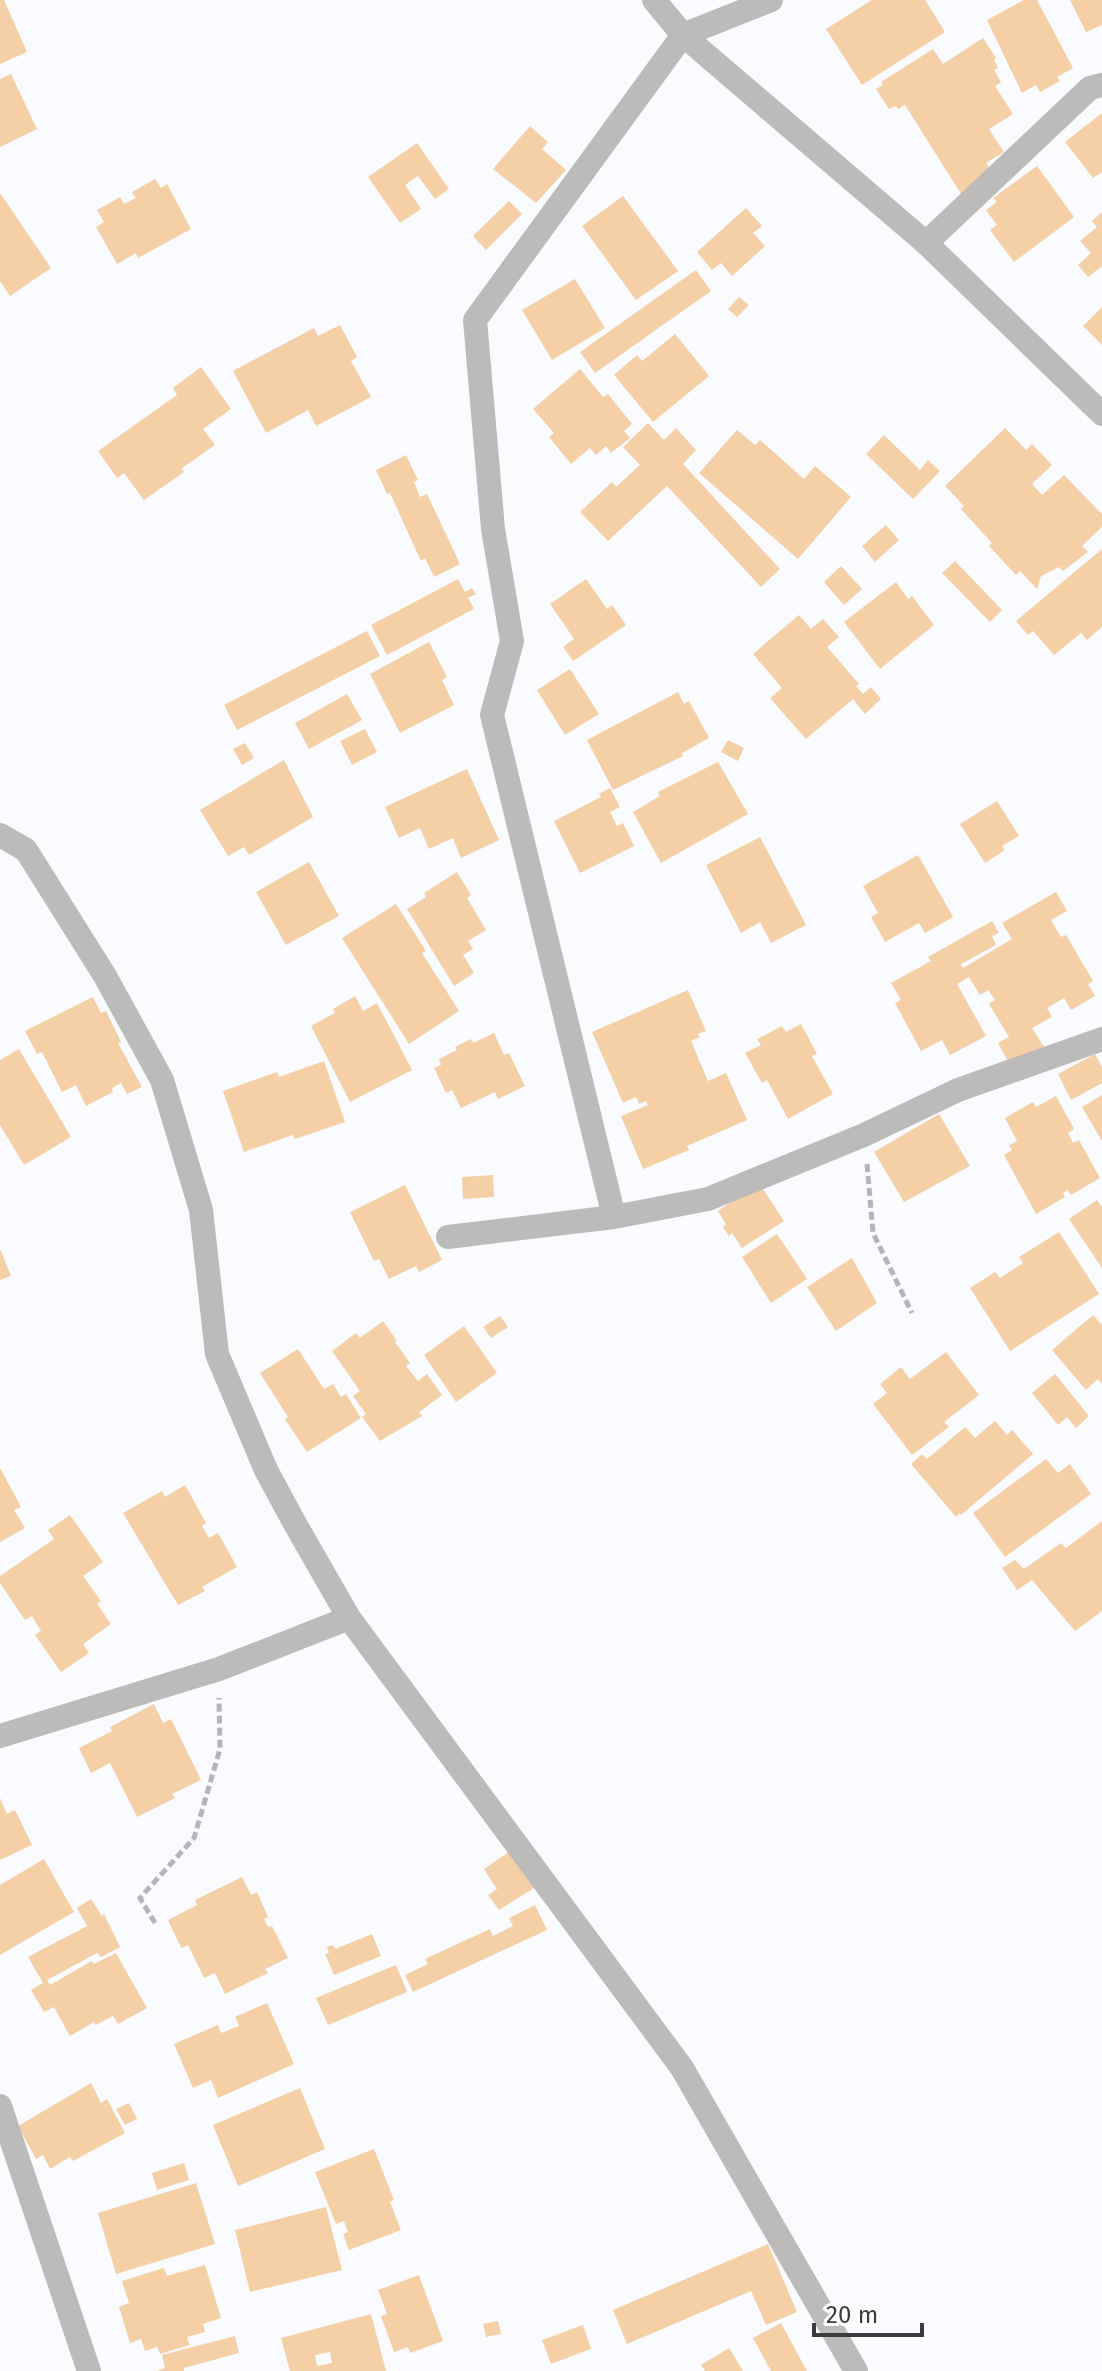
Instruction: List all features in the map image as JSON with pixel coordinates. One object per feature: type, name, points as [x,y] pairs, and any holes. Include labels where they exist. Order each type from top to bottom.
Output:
[{"type":"street","points":[[654,0],[683,35],[926,243],[1102,414]]},
{"type":"street","points":[[614,1217],[492,715],[512,641],[493,529],[475,320],[683,35],[771,0]]},
{"type":"street","points":[[926,243],[1090,88],[1102,85]]},
{"type":"street","points":[[0,835],[26,850],[105,976],[162,1080],[201,1210],[217,1354],[266,1470],[349,1618],[682,2068],[856,2371]]},
{"type":"street","points":[[448,1237],[614,1217],[708,1199],[864,1135],[958,1090],[1102,1039]]},
{"type":"street","points":[[0,1736],[219,1669],[349,1618]]},
{"type":"street","points":[[0,2106],[89,2371]]},
{"type":"path","points":[[864,1135],[873,1233],[912,1313]]},
{"type":"path","points":[[155,1923],[140,1898],[194,1838],[220,1749],[219,1669]]},
{"type":"building","points":[[0,0],[4,0],[27,52],[0,64]]},
{"type":"building","points":[[872,0],[925,0],[945,32],[862,85],[826,29]]},
{"type":"building","points":[[1024,0],[1037,0],[1073,68],[1057,77],[1060,81],[1040,92],[1036,85],[1022,93],[987,20]]},
{"type":"building","points":[[1070,0],[1102,0],[1102,25],[1086,32]]},
{"type":"building","points":[[983,38],[996,58],[998,68],[994,70],[1001,82],[995,86],[1013,114],[989,129],[1004,152],[986,163],[990,169],[963,197],[905,105],[889,109],[876,89],[883,85],[881,82],[933,49],[943,64]]},
{"type":"building","points":[[11,74],[37,129],[0,147],[0,79]]},
{"type":"building","points":[[1102,113],[1102,172],[1093,178],[1065,142]]},
{"type":"building","points":[[530,126],[548,142],[542,149],[566,170],[536,203],[493,169]]},
{"type":"building","points":[[417,143],[449,189],[435,199],[418,176],[405,185],[421,209],[400,223],[368,177]]},
{"type":"building","points":[[1037,166],[1074,217],[1014,262],[990,230],[997,225],[986,210],[997,202],[993,198]]},
{"type":"building","points":[[155,179],[161,188],[167,184],[191,229],[138,258],[136,253],[117,264],[96,227],[104,222],[97,210],[120,197],[124,204],[136,198],[132,192]]},
{"type":"building","points":[[0,193],[51,268],[10,296],[0,281]]},
{"type":"building","points":[[623,196],[678,271],[636,300],[582,226]]},
{"type":"building","points":[[509,201],[522,214],[486,250],[473,236]]},
{"type":"building","points":[[746,208],[762,226],[753,233],[765,246],[732,276],[721,263],[712,270],[697,252]]},
{"type":"building","points":[[1102,212],[1102,266],[1088,277],[1078,265],[1091,253],[1080,241],[1097,227],[1092,221]]},
{"type":"building","points":[[696,270],[711,291],[595,373],[580,352]]},
{"type":"building","points":[[575,279],[605,328],[552,360],[522,310]]},
{"type":"building","points":[[739,297],[749,305],[737,317],[728,309]]},
{"type":"building","points":[[1102,307],[1102,345],[1083,326]]},
{"type":"building","points":[[340,325],[357,357],[351,361],[371,397],[316,426],[308,410],[266,433],[233,371],[314,328],[318,336]]},
{"type":"building","points":[[675,334],[709,376],[653,422],[614,375],[637,355],[642,361]]},
{"type":"building","points":[[201,367],[231,409],[203,429],[215,445],[144,500],[124,473],[117,478],[98,451],[177,395],[173,388]]},
{"type":"building","points":[[580,369],[603,397],[608,394],[632,424],[624,431],[630,438],[611,453],[606,446],[596,455],[590,448],[571,464],[549,437],[554,433],[533,409]]},
{"type":"building","points":[[648,423],[664,440],[676,428],[696,450],[683,464],[780,569],[761,587],[667,486],[608,541],[580,512],[612,482],[616,487],[640,465],[623,447]]},
{"type":"building","points":[[1005,428],[1026,450],[1032,444],[1052,465],[1032,484],[1042,495],[1064,475],[1102,514],[1102,527],[1082,546],[1088,552],[1063,571],[1059,567],[1041,576],[1037,589],[1020,571],[1016,575],[989,546],[992,543],[945,486]]},
{"type":"building","points":[[737,430],[755,445],[760,440],[804,479],[815,466],[851,497],[798,559],[699,473]]},
{"type":"building","points":[[884,435],[920,470],[928,460],[940,471],[913,499],[866,454]]},
{"type":"building","points":[[406,455],[418,480],[414,482],[420,497],[427,494],[460,564],[434,577],[425,558],[421,561],[376,470]]},
{"type":"building","points":[[886,525],[899,540],[875,562],[862,546]]},
{"type":"building","points":[[1102,549],[1102,627],[1087,640],[1081,633],[1054,655],[1033,631],[1028,635],[1016,621]]},
{"type":"building","points":[[955,561],[1002,610],[990,622],[942,573]]},
{"type":"building","points":[[841,566],[862,589],[844,605],[824,582]]},
{"type":"building","points":[[458,579],[465,592],[472,588],[476,594],[468,598],[474,609],[387,655],[371,625]]},
{"type":"building","points":[[586,579],[607,609],[612,605],[626,625],[573,661],[563,647],[574,639],[550,604]]},
{"type":"building","points":[[896,582],[908,599],[912,596],[934,625],[880,669],[844,622]]},
{"type":"building","points":[[799,615],[811,629],[823,619],[839,637],[827,647],[859,684],[856,686],[863,694],[871,687],[881,699],[865,714],[853,699],[806,739],[770,698],[782,688],[753,654]]},
{"type":"building","points":[[367,631],[380,656],[237,730],[224,705]]},
{"type":"building","points":[[429,642],[447,677],[442,680],[454,705],[400,733],[370,674]]},
{"type":"building","points":[[570,669],[599,714],[565,735],[537,690]]},
{"type":"building","points":[[678,692],[684,704],[689,701],[709,738],[682,753],[683,756],[613,790],[587,740]]},
{"type":"building","points":[[347,694],[362,720],[309,749],[295,723]]},
{"type":"building","points":[[365,729],[377,752],[352,765],[340,741]]},
{"type":"building","points":[[728,740],[744,748],[738,761],[721,752]]},
{"type":"building","points":[[245,743],[254,758],[242,765],[233,749]]},
{"type":"building","points":[[284,760],[313,817],[249,855],[244,847],[228,856],[200,810]]},
{"type":"building","points":[[718,762],[748,814],[661,863],[633,812],[660,796],[658,792]]},
{"type":"building","points":[[467,769],[499,840],[461,858],[453,838],[429,849],[420,828],[399,838],[385,807]]},
{"type":"building","points":[[610,788],[620,807],[610,812],[617,826],[623,823],[634,846],[580,873],[554,821],[601,797],[599,794]]},
{"type":"building","points":[[997,801],[1019,836],[1002,846],[1005,850],[985,863],[960,824]]},
{"type":"building","points":[[760,837],[806,925],[771,943],[760,922],[741,933],[706,865]]},
{"type":"building","points":[[918,855],[953,917],[925,933],[919,923],[885,942],[871,917],[878,913],[863,886]]},
{"type":"building","points":[[309,862],[339,916],[286,945],[256,892]]},
{"type":"building","points":[[457,872],[471,895],[467,898],[486,930],[468,941],[473,949],[463,955],[474,973],[454,986],[407,909],[426,897],[424,893]]},
{"type":"building","points":[[1056,892],[1067,911],[1051,920],[1061,937],[1066,935],[1093,981],[1088,984],[1095,996],[1071,1010],[1064,998],[1047,1008],[1052,1017],[1032,1028],[1044,1047],[1011,1067],[998,1043],[1009,1037],[989,1004],[995,1000],[988,990],[980,995],[969,977],[957,984],[986,1036],[950,1055],[942,1040],[921,1051],[895,1003],[901,1000],[891,983],[931,961],[928,957],[992,921],[999,933],[992,936],[996,945],[961,964],[963,968],[1012,939],[1002,923]]},
{"type":"building","points":[[396,904],[426,951],[422,953],[459,1011],[409,1044],[342,938]]},
{"type":"building","points":[[688,990],[706,1031],[691,1041],[708,1081],[726,1073],[747,1120],[687,1146],[689,1150],[643,1169],[621,1116],[648,1105],[646,1101],[639,1104],[636,1097],[623,1103],[592,1032]]},
{"type":"building","points":[[355,996],[363,1011],[377,1003],[412,1070],[350,1102],[311,1026],[335,1013],[333,1009]]},
{"type":"building","points":[[93,997],[101,1013],[106,1011],[121,1042],[118,1043],[142,1087],[127,1094],[121,1083],[112,1088],[113,1092],[86,1106],[76,1085],[62,1092],[42,1052],[37,1054],[25,1031]]},
{"type":"building","points":[[801,1024],[817,1054],[812,1056],[833,1094],[788,1119],[767,1080],[762,1083],[745,1053],[761,1045],[757,1039],[782,1026],[786,1032]]},
{"type":"building","points":[[494,1033],[504,1055],[509,1053],[525,1086],[498,1099],[495,1092],[461,1108],[452,1090],[446,1093],[434,1068],[441,1065],[439,1059],[457,1050],[455,1047]]},
{"type":"building","points":[[19,1049],[71,1137],[24,1165],[0,1125],[0,1060]]},
{"type":"building","points":[[1095,1054],[1102,1067],[1102,1083],[1071,1100],[1058,1074]]},
{"type":"building","points":[[324,1061],[345,1122],[244,1152],[223,1091],[277,1072],[279,1077]]},
{"type":"building","points":[[1102,1095],[1102,1141],[1082,1107]]},
{"type":"building","points":[[1056,1096],[1074,1129],[1068,1133],[1073,1143],[1079,1140],[1100,1178],[1071,1195],[1068,1190],[1063,1193],[1065,1197],[1036,1214],[1004,1155],[1012,1150],[1009,1145],[1017,1141],[1005,1118],[1033,1102],[1036,1107]]},
{"type":"building","points":[[939,1114],[970,1166],[904,1202],[874,1152]]},
{"type":"building","points":[[493,1175],[494,1197],[463,1199],[462,1177]]},
{"type":"building","points":[[759,1183],[784,1221],[742,1248],[732,1233],[729,1236],[723,1227],[726,1224],[718,1211]]},
{"type":"building","points":[[405,1185],[442,1260],[419,1272],[416,1266],[389,1279],[379,1259],[374,1261],[350,1212]]},
{"type":"building","points":[[1097,1200],[1102,1207],[1102,1268],[1069,1219]]},
{"type":"building","points":[[1059,1232],[1099,1294],[1010,1351],[970,1288],[995,1272],[1000,1278],[1023,1263],[1019,1257]]},
{"type":"building","points":[[777,1234],[807,1279],[771,1303],[742,1257]]},
{"type":"building","points":[[0,1249],[11,1276],[0,1280]]},
{"type":"building","points":[[852,1258],[877,1303],[836,1331],[807,1287]]},
{"type":"building","points":[[1093,1315],[1102,1325],[1102,1384],[1098,1379],[1086,1390],[1052,1350]]},
{"type":"building","points":[[500,1316],[508,1327],[491,1338],[483,1327]]},
{"type":"building","points":[[383,1321],[410,1363],[406,1366],[418,1381],[427,1374],[442,1395],[419,1412],[422,1416],[380,1441],[362,1417],[366,1414],[353,1396],[360,1391],[332,1351],[356,1333],[360,1338]]},
{"type":"building","points":[[464,1326],[497,1373],[456,1402],[424,1355]]},
{"type":"building","points":[[298,1349],[324,1389],[333,1384],[341,1397],[346,1394],[361,1418],[307,1452],[260,1373]]},
{"type":"building","points":[[946,1352],[979,1395],[944,1422],[949,1427],[912,1455],[873,1404],[887,1393],[880,1384],[901,1367],[910,1379]]},
{"type":"building","points":[[1055,1374],[1089,1416],[1076,1428],[1067,1417],[1058,1425],[1032,1393]]},
{"type":"building","points":[[995,1421],[1007,1435],[1012,1430],[1033,1454],[956,1517],[911,1464],[922,1454],[927,1459],[965,1427],[975,1438]]},
{"type":"building","points":[[1046,1459],[1058,1473],[1070,1464],[1091,1494],[1005,1557],[973,1513]]},
{"type":"building","points":[[0,1468],[21,1507],[14,1510],[25,1528],[0,1542]]},
{"type":"building","points":[[185,1485],[206,1523],[202,1526],[209,1538],[218,1533],[237,1567],[202,1587],[205,1591],[178,1605],[123,1513],[162,1491],[165,1497]]},
{"type":"building","points":[[70,1515],[103,1562],[83,1576],[101,1601],[97,1604],[111,1624],[83,1644],[89,1653],[61,1672],[35,1635],[41,1631],[32,1616],[25,1620],[0,1583],[0,1576],[54,1539],[48,1530]]},
{"type":"building","points":[[1102,1521],[1102,1611],[1075,1631],[1032,1580],[1017,1590],[1002,1568],[1015,1560],[1024,1569],[1061,1543],[1066,1548]]},
{"type":"building","points":[[154,1704],[163,1723],[171,1719],[201,1780],[172,1794],[175,1798],[137,1817],[110,1763],[91,1773],[79,1748],[112,1731],[110,1727]]},
{"type":"building","points":[[0,1798],[7,1814],[15,1810],[32,1845],[0,1860]]},
{"type":"building","points":[[509,1852],[534,1888],[499,1910],[488,1895],[497,1889],[484,1869]]},
{"type":"building","points":[[44,1859],[74,1912],[0,1955],[0,1885]]},
{"type":"building","points":[[242,1877],[251,1895],[257,1892],[268,1917],[264,1919],[268,1927],[272,1926],[288,1958],[265,1969],[268,1973],[225,1994],[215,1973],[204,1978],[188,1945],[181,1948],[168,1920],[197,1905],[195,1900]]},
{"type":"building","points":[[91,1899],[102,1916],[104,1914],[120,1947],[101,1957],[97,1953],[47,1980],[50,1985],[92,1961],[94,1964],[116,1953],[147,2008],[118,2024],[113,2016],[96,2025],[94,2022],[70,2036],[54,2007],[44,2012],[31,1990],[43,1983],[28,1957],[87,1926],[77,1908]]},
{"type":"building","points":[[535,1905],[547,1930],[413,1992],[405,1975],[428,1964],[425,1959],[490,1929],[493,1936],[513,1926],[509,1918]]},
{"type":"building","points":[[372,1934],[381,1956],[334,1975],[325,1954],[329,1953],[327,1947],[333,1945],[335,1949]]},
{"type":"building","points":[[396,1965],[407,1992],[328,2025],[316,1998]]},
{"type":"building","points":[[267,2003],[294,2064],[218,2098],[211,2080],[193,2088],[174,2044],[218,2025],[221,2033],[239,2026],[235,2017]]},
{"type":"building","points":[[91,2083],[101,2103],[107,2099],[125,2133],[73,2161],[70,2157],[50,2169],[43,2155],[36,2159],[18,2126]]},
{"type":"building","points":[[300,2088],[325,2149],[238,2186],[213,2125]]},
{"type":"building","points":[[129,2103],[137,2119],[125,2125],[116,2109]]},
{"type":"building","points":[[374,2149],[394,2200],[390,2202],[401,2230],[349,2250],[343,2234],[348,2232],[344,2221],[336,2224],[315,2172]]},
{"type":"building","points":[[184,2163],[189,2180],[157,2190],[152,2173]]},
{"type":"building","points":[[196,2183],[215,2244],[116,2274],[98,2213]]},
{"type":"building","points":[[326,2207],[342,2270],[250,2292],[235,2230]]},
{"type":"building","points":[[768,2244],[797,2312],[766,2325],[751,2291],[627,2344],[613,2310]]},
{"type":"building","points":[[205,2265],[221,2318],[203,2324],[205,2332],[187,2337],[190,2345],[160,2354],[157,2347],[145,2351],[141,2339],[130,2343],[119,2307],[129,2303],[122,2281],[164,2268],[167,2276]]},
{"type":"building","points":[[419,2275],[443,2341],[410,2353],[408,2347],[394,2352],[381,2316],[387,2314],[378,2290]]},
{"type":"building","points":[[371,2314],[386,2371],[290,2371],[281,2338]],"holes":[[[330,2352],[332,2363],[317,2366],[315,2355]]]},
{"type":"building","points":[[498,2321],[501,2334],[486,2337],[483,2324]]},
{"type":"building","points":[[781,2323],[807,2371],[771,2371],[753,2338]]},
{"type":"building","points":[[583,2325],[591,2349],[551,2364],[542,2340]]},
{"type":"building","points":[[235,2336],[239,2353],[184,2368],[184,2371],[157,2371],[165,2368],[162,2355]]},
{"type":"building","points":[[729,2348],[743,2371],[705,2371],[701,2365]]}]
